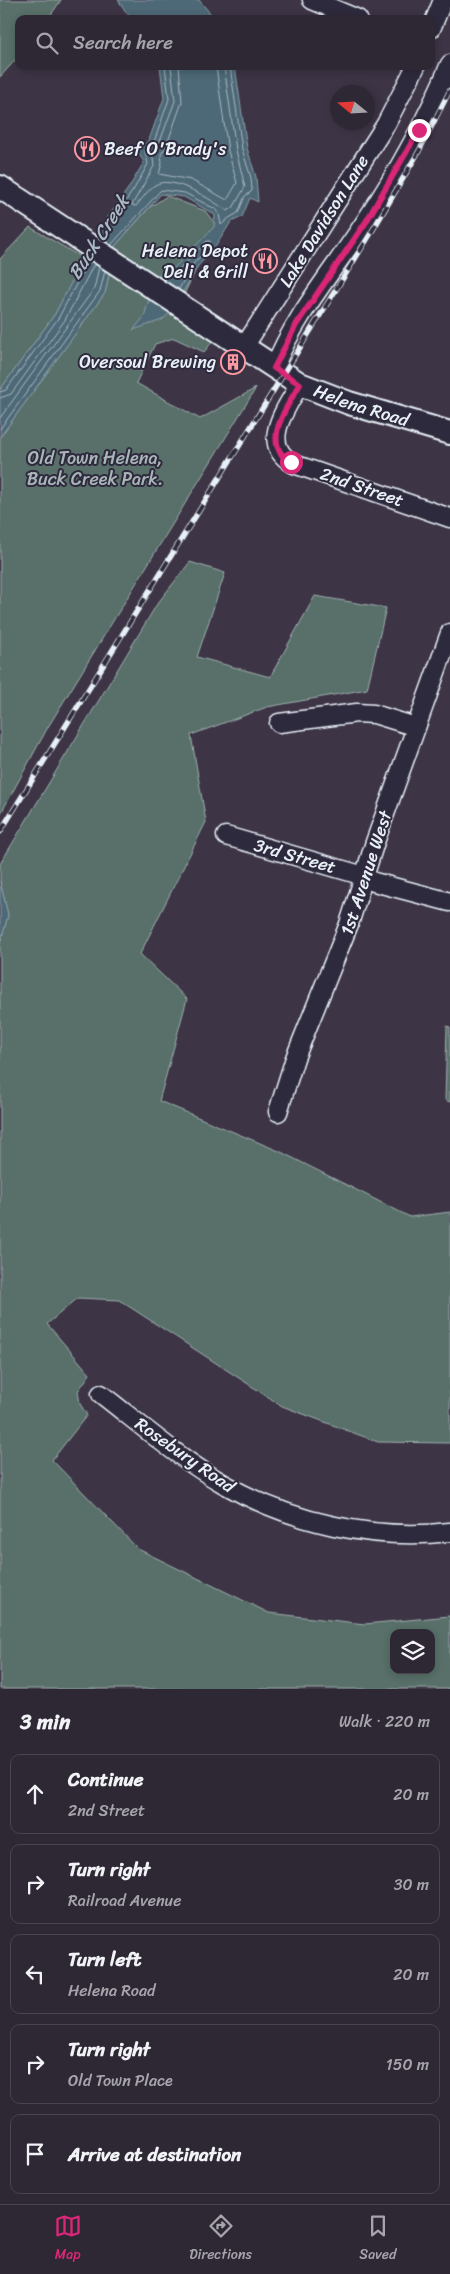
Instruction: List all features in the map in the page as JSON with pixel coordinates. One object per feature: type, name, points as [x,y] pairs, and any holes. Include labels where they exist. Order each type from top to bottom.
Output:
[{"type":"main road","name":"Helena Road","points":[[0,187],[300,384],[349,403],[450,433]]},
{"type":"street","points":[[312,0],[348,15]]},
{"type":"street","points":[[435,19],[443,0]]},
{"type":"street","points":[[274,368],[296,325],[384,192],[433,105],[450,64]]},
{"type":"street","name":"Lake Davidson Lane","points":[[244,347],[386,124],[414,70]]},
{"type":"street","name":"2nd Street","points":[[300,384],[279,424],[276,442],[282,456],[294,464],[450,518]]},
{"type":"street","name":"1st Avenue West","points":[[278,1112],[295,1058],[350,924],[364,876],[450,633]]},
{"type":"street","points":[[279,723],[357,713],[374,714],[416,727]]},
{"type":"street","name":"3rd Street","points":[[226,836],[364,876],[374,882],[450,902]]},
{"type":"street","name":"Rosebury Road","points":[[101,1394],[199,1468],[253,1499],[316,1521],[345,1528],[385,1533],[450,1532]]},
{"type":"green space","points":[[0,0],[61,0],[51,15],[15,15],[15,60],[0,77]]},
{"type":"green space","name":"Old Town Helena, Buck Creek Park.","points":[[167,196],[205,211],[217,226],[174,315],[213,341],[204,352],[174,338],[155,344],[136,383],[200,419],[256,388],[48,727],[0,815],[0,437],[105,293],[115,246],[150,207]]},
{"type":"green space","points":[[30,227],[84,259],[55,314],[0,390],[0,259]]},
{"type":"green space","points":[[190,562],[225,573],[197,657],[270,677],[315,596],[386,608],[367,689],[267,707],[191,735],[206,822],[140,954],[187,999],[159,1101],[279,1151],[410,1217],[450,1212],[450,1443],[378,1442],[282,1406],[119,1300],[78,1298],[47,1324],[90,1374],[78,1391],[80,1404],[87,1415],[52,1460],[138,1549],[269,1613],[365,1624],[450,1616],[450,1689],[0,1689],[0,944],[8,915],[0,881],[0,864],[157,604]]},
{"type":"green space","points":[[447,1026],[450,1027],[450,1102],[445,1100]]},
{"type":"water","points":[[118,0],[199,0],[212,15],[128,15]]},
{"type":"water","name":"Buck Creek","points":[[160,70],[236,70],[247,148],[256,177],[258,202],[250,198],[242,217],[231,222],[214,249],[198,266],[171,312],[162,320],[133,330],[144,317],[156,275],[171,271],[214,227],[215,215],[184,197],[161,194],[115,246],[105,293],[0,437],[0,390],[55,314],[98,231],[130,186],[144,162],[137,151],[149,140],[164,98]]},
{"type":"water","points":[[0,881],[8,915],[0,944]]},
{"type":"railway","points":[[0,832],[371,233],[419,151],[450,90]]},
{"type":"place","name":"Beef O'Brady's","points":[[87,149]]},
{"type":"place","name":"Helena Depot Deli & Grill","points":[[265,261]]},
{"type":"place","name":"Oversoul Brewing","points":[[233,362]]},
{"type":"route","points":[[291,462],[282,456],[278,450],[276,434],[288,404],[300,384],[274,368],[296,325],[366,222],[419,130]]}]
